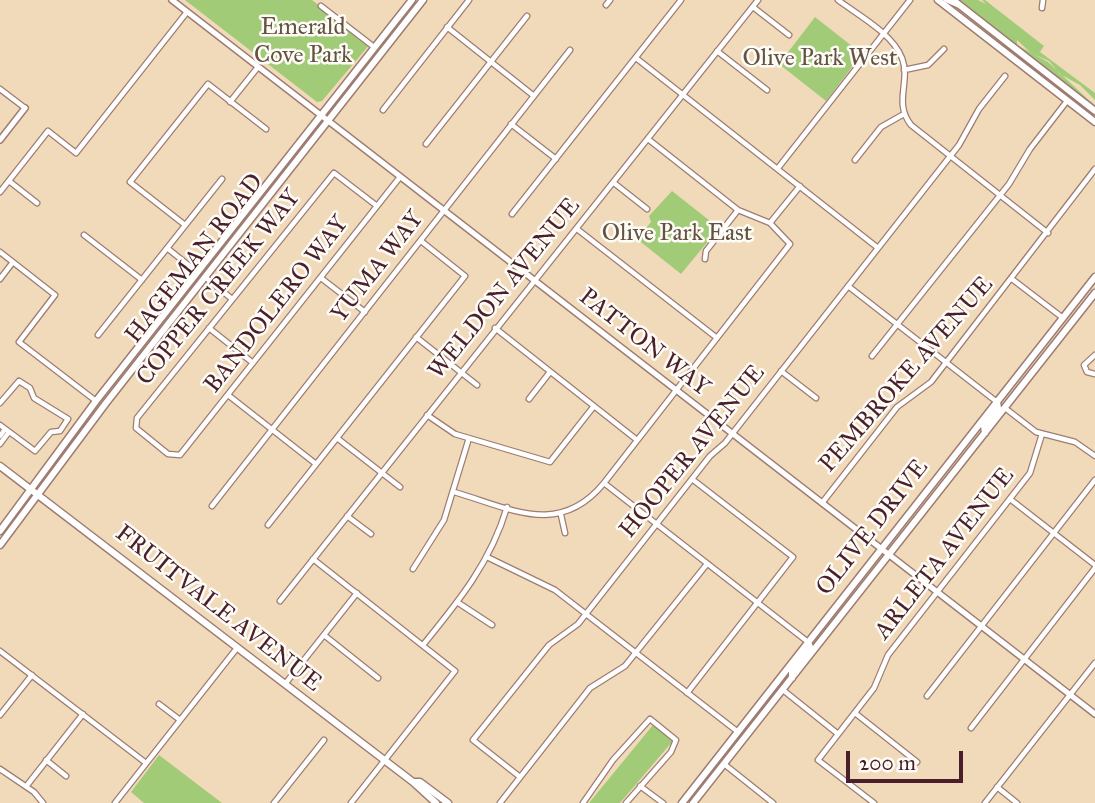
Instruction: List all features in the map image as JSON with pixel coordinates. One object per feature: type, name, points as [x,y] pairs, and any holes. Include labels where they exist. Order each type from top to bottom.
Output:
[{"type":"main road","name":"HAGEMAN ROAD","points":[[0,531],[96,401],[412,0]]},
{"type":"main road","name":"HAGEMAN ROAD","points":[[0,545],[74,444],[423,0]]},
{"type":"main road","points":[[938,0],[1095,122]]},
{"type":"main road","points":[[953,0],[1095,113]]},
{"type":"main road","points":[[1036,76],[1041,75],[1065,92],[1069,91]]},
{"type":"main road","points":[[1067,101],[1077,102],[1095,113]]},
{"type":"main road","points":[[205,277],[205,270],[225,245],[227,234]]},
{"type":"main road","points":[[179,310],[180,302],[198,278],[197,272]]},
{"type":"main road","name":"OLIVE DRIVE","points":[[682,803],[1095,277]]},
{"type":"main road","name":"OLIVE DRIVE","points":[[693,803],[1095,293]]},
{"type":"main road","points":[[1049,352],[1064,325],[1063,318]]},
{"type":"main road","points":[[1005,408],[1003,402],[1018,374]]},
{"type":"main road","points":[[74,444],[98,406],[96,401]]},
{"type":"main road","points":[[985,433],[984,426],[998,408],[997,402]]},
{"type":"main road","name":"FRUITVALE AVENUE","points":[[0,466],[413,782],[436,803]]},
{"type":"main road","points":[[792,678],[792,671],[810,647],[808,642]]},
{"type":"main road","points":[[724,764],[738,732]]},
{"type":"main road","name":"FRUITVALE AVENUE","points":[[413,782],[420,782],[447,803]]},
{"type":"street","name":"PATTON WAY","points":[[172,0],[1095,714]]},
{"type":"street","points":[[383,110],[469,0]]},
{"type":"street","points":[[512,214],[681,0]]},
{"type":"street","name":"WELDON AVENUE","points":[[280,601],[758,0]]},
{"type":"street","points":[[838,0],[883,35],[899,52],[904,70],[900,97],[904,114],[911,125],[1048,233]]},
{"type":"street","points":[[778,168],[910,0]]},
{"type":"street","points":[[946,0],[961,6]]},
{"type":"street","points":[[1042,8],[1043,0]]},
{"type":"street","points":[[321,6],[374,47]]},
{"type":"street","points":[[753,6],[789,35]]},
{"type":"street","points":[[0,192],[48,131],[76,153],[187,12]]},
{"type":"street","points":[[426,144],[527,16]]},
{"type":"street","points":[[447,27],[534,96]]},
{"type":"street","points":[[904,70],[928,65],[944,49]]},
{"type":"street","name":"YUMA WAY","points":[[212,506],[570,50]]},
{"type":"street","points":[[718,51],[767,90]]},
{"type":"street","points":[[636,58],[878,248]]},
{"type":"street","points":[[230,102],[258,67]]},
{"type":"street","name":"HOOPER AVENUE","points":[[520,777],[473,740],[549,645],[573,628],[586,614],[692,479],[732,433],[949,157],[979,109],[1005,76]]},
{"type":"street","points":[[185,225],[130,182],[208,84],[266,129]]},
{"type":"street","points":[[0,89],[25,108],[0,140]]},
{"type":"street","points":[[872,356],[1000,196],[1030,149],[1067,101]]},
{"type":"street","points":[[855,160],[881,127],[904,114]]},
{"type":"street","points":[[512,124],[555,159]]},
{"type":"street","points":[[454,492],[541,516],[561,515],[583,505],[604,483],[790,244],[770,223],[738,210],[648,139]]},
{"type":"street","name":"PEMBROKE AVENUE","points":[[822,503],[897,407],[925,387],[946,363],[1095,169]]},
{"type":"street","name":"COPPER CREEK WAY","points":[[180,455],[168,454],[136,428],[137,418],[334,173],[377,206]]},
{"type":"street","name":"BANDOLERO WAY","points":[[180,455],[400,177]]},
{"type":"street","points":[[98,335],[222,179]]},
{"type":"street","points":[[9,181],[37,203]]},
{"type":"street","points":[[614,183],[647,209]]},
{"type":"street","points":[[770,223],[800,186]]},
{"type":"street","points":[[705,259],[706,251],[738,210]]},
{"type":"street","points":[[577,229],[717,338]]},
{"type":"street","points":[[84,235],[142,280]]},
{"type":"street","points":[[268,525],[465,276],[421,241]]},
{"type":"street","points":[[167,248],[197,272]]},
{"type":"street","points":[[0,252],[55,295],[19,342],[96,401]]},
{"type":"street","points":[[0,279],[13,262]]},
{"type":"street","points":[[205,277],[232,299]]},
{"type":"street","points":[[321,278],[365,312]]},
{"type":"street","points":[[1012,279],[1063,318]]},
{"type":"street","points":[[848,286],[997,402]]},
{"type":"street","points":[[209,328],[253,363]]},
{"type":"street","points":[[495,328],[637,440]]},
{"type":"street","points":[[416,337],[477,385]]},
{"type":"street","points":[[1095,355],[1084,365],[1087,372],[1095,374]]},
{"type":"street","points":[[781,371],[816,398]]},
{"type":"street","points":[[529,399],[550,372]]},
{"type":"street","points":[[0,403],[19,380],[30,388],[34,398],[68,419],[60,431],[51,432],[35,451],[4,429]]},
{"type":"street","points":[[228,395],[316,464]]},
{"type":"street","points":[[427,415],[450,432],[550,462],[594,406]]},
{"type":"street","points":[[1005,408],[1042,434],[1075,442],[1095,456]]},
{"type":"street","points":[[0,436],[4,429]]},
{"type":"street","points":[[0,443],[4,429]]},
{"type":"street","name":"ARLETA AVENUE","points":[[874,803],[818,760],[877,683],[888,655],[1032,468],[1042,434]]},
{"type":"street","points":[[337,438],[400,487]]},
{"type":"street","points":[[413,569],[438,531],[454,492],[469,439]]},
{"type":"street","points":[[687,693],[793,557],[692,479]]},
{"type":"street","points":[[927,695],[1095,480]]},
{"type":"street","points":[[604,483],[808,642]]},
{"type":"street","points":[[971,728],[1095,567],[1010,499]]},
{"type":"street","points":[[423,645],[457,602],[487,557],[507,507]]},
{"type":"street","points":[[561,515],[565,533]]},
{"type":"street","points":[[348,516],[371,534]]},
{"type":"street","points":[[487,557],[550,587],[738,732]]},
{"type":"street","points":[[313,559],[456,671],[351,803]]},
{"type":"street","points":[[500,803],[590,688],[620,671],[636,654],[706,564]]},
{"type":"street","points":[[285,684],[357,593]]},
{"type":"street","points":[[457,602],[492,625]]},
{"type":"street","points":[[324,635],[378,678]]},
{"type":"street","points":[[115,803],[237,648]]},
{"type":"street","points":[[0,651],[146,763]]},
{"type":"street","points":[[985,803],[1095,663]]},
{"type":"street","points":[[0,715],[32,675]]},
{"type":"street","points":[[783,690],[838,734]]},
{"type":"street","points":[[159,704],[180,720]]},
{"type":"street","points":[[855,713],[916,762]]},
{"type":"street","points":[[28,784],[83,714]]},
{"type":"street","points":[[583,803],[614,760],[650,719],[676,740],[671,752],[626,803]]},
{"type":"street","points":[[277,802],[324,740]]},
{"type":"street","points":[[46,760],[66,776]]},
{"type":"street","points":[[724,764],[773,803]]},
{"type":"street","points":[[0,769],[34,792],[43,803]]},
{"type":"street","points":[[640,786],[663,803]]},
{"type":"street","points":[[997,787],[1017,803]]},
{"type":"green space","name":"Emerald Cove Park","points":[[185,0],[312,0],[370,44],[322,101],[317,102]]},
{"type":"green space","points":[[957,0],[978,0],[986,4],[982,0],[985,0],[1044,46],[1040,52],[1095,93],[1095,100],[1080,85],[1062,75],[1095,106]],"holes":[[[1017,40],[1030,52],[1017,45]]]},
{"type":"green space","name":"Olive Park West","points":[[815,17],[862,54],[826,101],[779,64]]},
{"type":"green space","name":"Olive Park East","points":[[672,191],[719,228],[681,274],[637,239],[651,222],[649,216]]},
{"type":"green space","points":[[653,725],[672,738],[672,742],[620,803],[589,803]]},
{"type":"green space","points":[[159,755],[222,803],[144,803],[131,792]]}]
